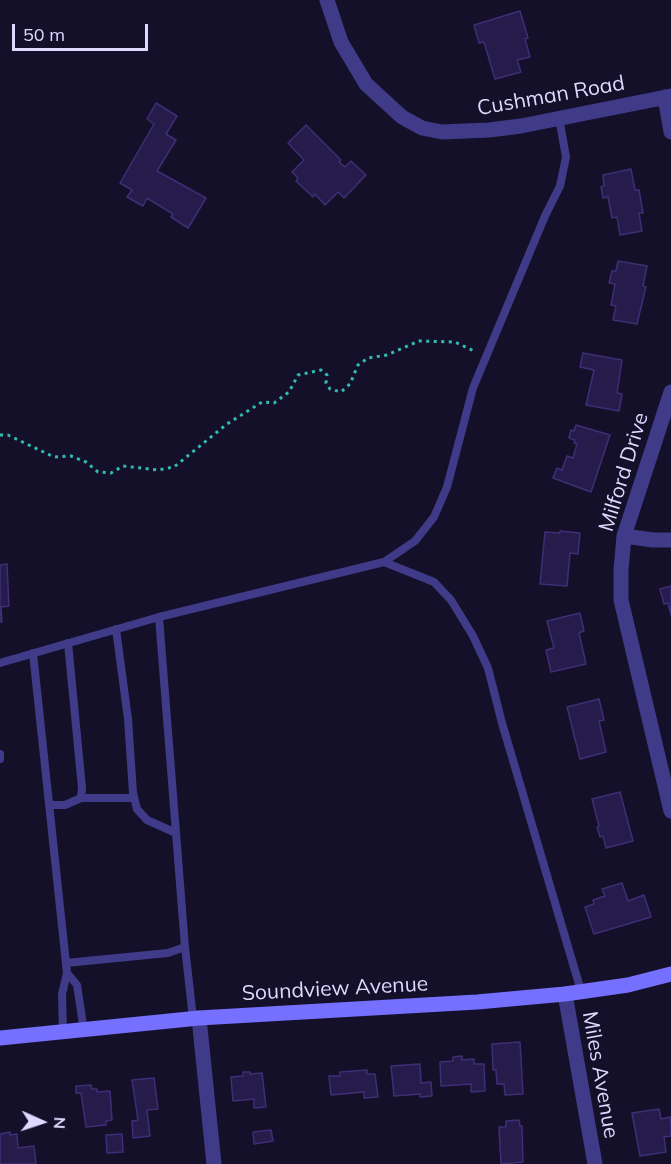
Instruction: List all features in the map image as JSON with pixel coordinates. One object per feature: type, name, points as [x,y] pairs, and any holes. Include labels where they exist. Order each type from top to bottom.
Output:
[{"type":"street","name":"Cushman Road","points":[[327,0],[341,42],[366,84],[402,117],[422,128],[442,132],[489,130],[668,97]]},
{"type":"street","points":[[668,97],[671,132]]},
{"type":"street","name":"Milford Drive","points":[[671,392],[624,536],[621,570],[621,600],[671,812]]},
{"type":"street","points":[[624,536],[671,540]]},
{"type":"street","name":"Soundview Avenue","points":[[0,1038],[196,1018],[565,994],[628,985],[671,974]]},
{"type":"street","name":"Miles Avenue","points":[[565,994],[595,1164]]},
{"type":"street","points":[[196,1018],[214,1164]]},
{"type":"lane","points":[[0,663],[159,617],[384,562],[415,541],[434,518],[447,487],[473,388],[545,216],[560,186],[566,157],[559,118]]},
{"type":"lane","points":[[384,562],[434,582],[451,600],[473,636],[488,668],[581,992]]},
{"type":"lane","points":[[159,617],[185,947],[196,1018]]},
{"type":"lane","points":[[116,629],[129,719],[134,798],[137,809],[141,816],[176,833]]},
{"type":"lane","points":[[68,643],[82,788],[81,798]]},
{"type":"lane","points":[[33,652],[67,973],[62,994],[63,1033]]},
{"type":"lane","points":[[0,754],[0,759]]},
{"type":"lane","points":[[49,805],[65,805],[81,798],[134,798]]},
{"type":"lane","points":[[66,963],[168,953],[185,947]]},
{"type":"lane","points":[[67,973],[77,985],[84,1031]]},
{"type":"path","points":[[0,435],[8,435],[54,457],[71,456],[86,462],[98,472],[111,473],[123,466],[158,470],[174,467],[227,424],[262,402],[274,403],[289,392],[298,375],[321,370],[327,375],[326,383],[330,389],[341,392],[350,384],[358,365],[368,358],[387,355],[419,341],[455,342],[487,357]]},
{"type":"building","points":[[520,11],[528,38],[525,39],[530,57],[517,60],[521,72],[495,79],[484,42],[479,43],[474,25]]},
{"type":"building","points":[[156,103],[177,116],[166,134],[176,140],[157,171],[206,198],[188,228],[171,217],[173,214],[147,198],[143,206],[127,197],[132,190],[120,183],[154,124],[147,119]]},
{"type":"building","points":[[306,125],[341,160],[339,162],[345,167],[351,161],[366,175],[344,198],[338,192],[325,205],[315,194],[313,197],[296,181],[298,178],[292,172],[304,160],[288,143]]},
{"type":"building","points":[[631,169],[635,190],[639,190],[643,213],[639,213],[642,231],[620,235],[617,217],[612,218],[608,197],[603,198],[601,187],[604,186],[603,175]]},
{"type":"building","points":[[618,261],[647,266],[643,286],[646,287],[637,324],[613,320],[616,306],[611,305],[615,284],[609,283],[612,271],[616,271]]},
{"type":"building","points":[[583,353],[622,360],[617,393],[622,394],[619,411],[586,405],[594,370],[580,367]]},
{"type":"building","points":[[576,425],[610,435],[591,492],[553,478],[557,468],[562,470],[567,456],[573,458],[577,444],[574,443],[575,440],[569,438],[571,430],[574,431]]},
{"type":"building","points":[[560,531],[580,533],[578,554],[570,553],[567,586],[540,584],[545,532],[560,533]]},
{"type":"building","points":[[7,564],[9,606],[1,607],[2,622],[0,622],[0,565]]},
{"type":"building","points":[[671,586],[671,615],[668,603],[664,604],[660,589]]},
{"type":"building","points":[[580,613],[584,631],[579,633],[586,664],[551,672],[546,650],[554,648],[547,621]]},
{"type":"building","points":[[599,699],[604,720],[599,721],[606,752],[580,759],[567,707]]},
{"type":"building","points":[[620,792],[633,841],[606,848],[603,836],[600,837],[597,827],[599,826],[592,799]]},
{"type":"building","points":[[622,883],[628,901],[644,895],[651,917],[594,934],[585,907],[594,904],[593,900],[605,896],[602,889]]},
{"type":"building","points":[[520,1042],[523,1094],[505,1095],[504,1084],[497,1084],[496,1070],[493,1070],[492,1044]]},
{"type":"building","points":[[462,1056],[462,1060],[474,1059],[474,1064],[484,1064],[485,1091],[471,1092],[471,1084],[441,1086],[440,1062],[453,1061],[453,1057]]},
{"type":"building","points":[[420,1064],[421,1083],[431,1082],[432,1096],[420,1097],[420,1094],[394,1096],[391,1066]]},
{"type":"building","points":[[367,1070],[367,1074],[375,1074],[378,1097],[364,1098],[364,1092],[331,1095],[329,1076],[340,1076],[340,1072]]},
{"type":"building","points":[[243,1072],[262,1073],[266,1107],[254,1108],[254,1099],[233,1101],[231,1077],[243,1076]]},
{"type":"building","points":[[154,1078],[158,1109],[147,1110],[150,1136],[133,1138],[132,1121],[138,1120],[132,1080]]},
{"type":"building","points":[[91,1085],[92,1089],[97,1089],[97,1092],[110,1091],[112,1120],[106,1121],[106,1125],[86,1127],[81,1093],[76,1093],[76,1086]]},
{"type":"building","points":[[659,1109],[661,1119],[670,1117],[671,1136],[664,1137],[666,1152],[640,1156],[632,1113]]},
{"type":"building","points":[[519,1120],[522,1126],[523,1162],[501,1164],[499,1127],[506,1127],[506,1121]]},
{"type":"building","points":[[271,1130],[273,1141],[254,1144],[253,1132]]},
{"type":"building","points":[[10,1132],[10,1135],[17,1134],[18,1148],[34,1146],[36,1164],[0,1164],[0,1134]]},
{"type":"building","points":[[122,1134],[123,1152],[107,1153],[106,1135]]}]
